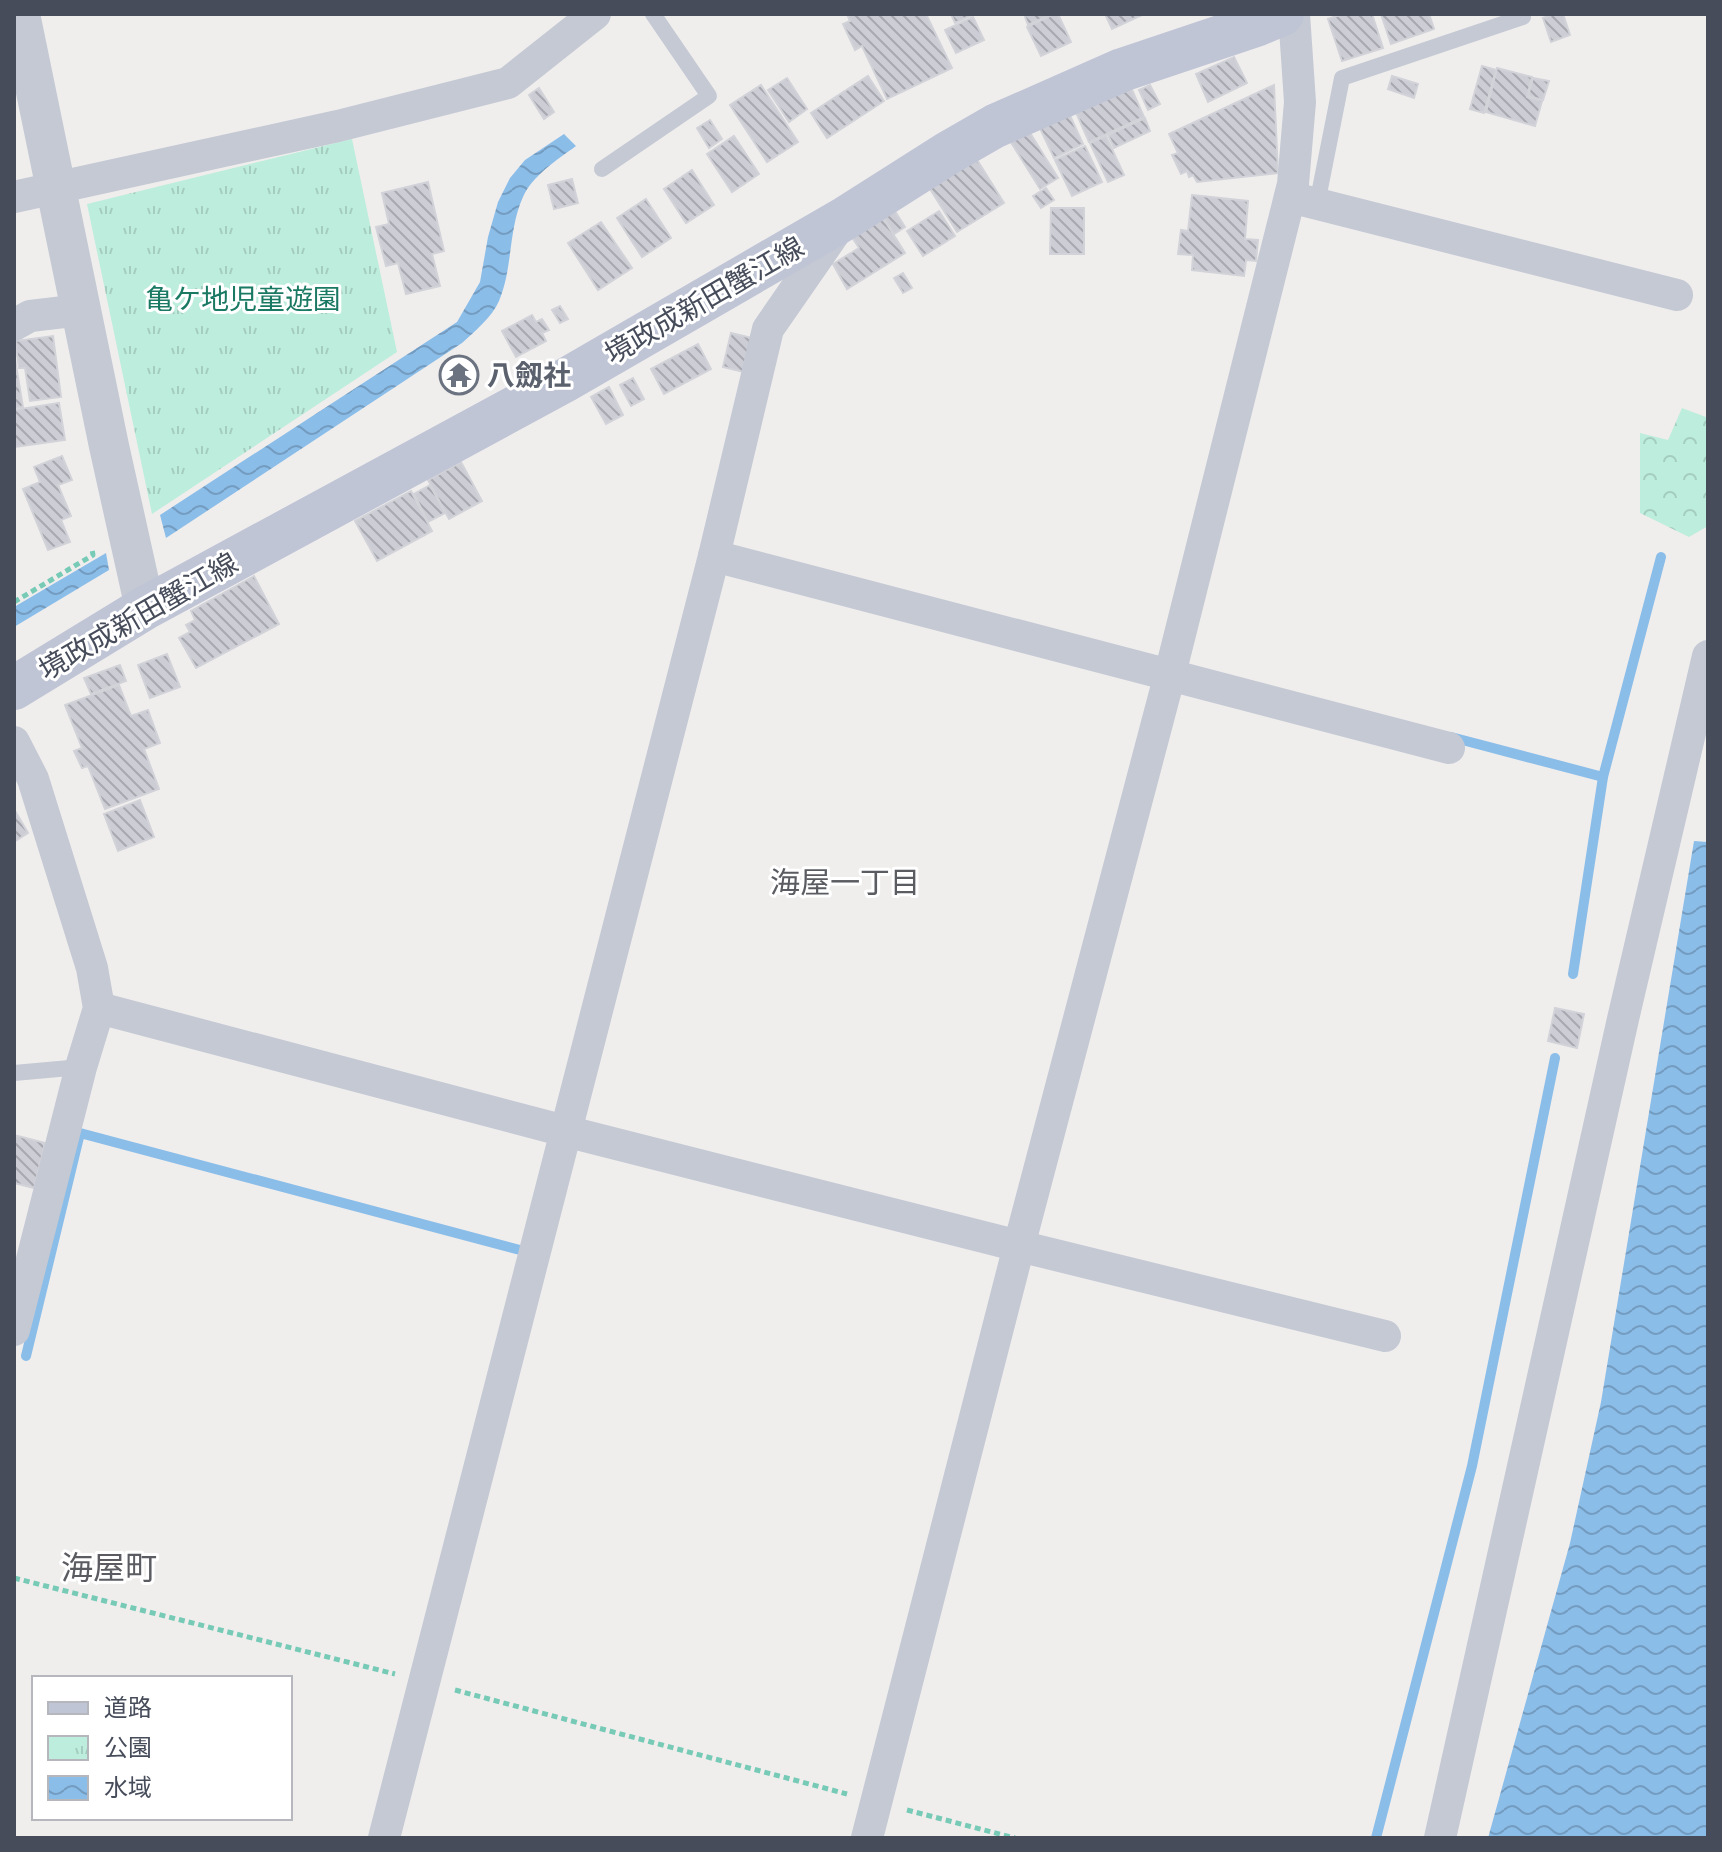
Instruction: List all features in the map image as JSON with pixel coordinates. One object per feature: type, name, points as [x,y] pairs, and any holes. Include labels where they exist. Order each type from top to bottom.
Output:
[{"type":"main road","name":"境政成新田蟹江線","points":[[14,688],[145,608],[564,381],[844,219],[995,126],[1122,70],[1271,17]]},
{"type":"street","points":[[20,14],[145,608]]},
{"type":"street","points":[[14,197],[338,126],[508,83],[595,14]]},
{"type":"street","points":[[1271,17],[1300,102],[1293,184],[1303,200],[1677,295]]},
{"type":"street","points":[[867,1838],[1170,674],[1303,200]]},
{"type":"street","points":[[384,1838],[714,556],[768,329],[844,219]]},
{"type":"street","points":[[14,325],[30,316],[81,310]]},
{"type":"street","points":[[714,556],[1449,748]]},
{"type":"street","points":[[1440,1838],[1623,1019],[1708,656]]},
{"type":"street","points":[[14,742],[33,779],[92,968],[99,1008],[14,1330]]},
{"type":"street","points":[[99,1008],[565,1131],[1385,1336]]},
{"type":"lane","points":[[602,169],[709,96],[653,14]]},
{"type":"lane","points":[[1303,200],[1342,78],[1523,17]]},
{"type":"lane","points":[[14,1073],[81,1067]]},
{"type":"path","points":[[14,602],[93,555],[92,541]]},
{"type":"path","points":[[876,1802],[1015,1838]]},
{"type":"green space","name":"亀ケ地児童遊園","points":[[352,139],[397,352],[152,514],[87,204]]},
{"type":"green space","points":[[1682,408],[1706,417],[1708,412],[1708,526],[1689,537],[1640,513],[1640,433],[1668,440]]},
{"type":"water","points":[[564,134],[576,146],[539,175],[527,189],[518,210],[507,275],[499,301],[483,324],[462,343],[166,538],[160,515],[457,322],[480,282],[498,202],[510,178],[525,160]]},
{"type":"water","points":[[106,553],[109,570],[14,627],[14,607]]},
{"type":"water","points":[[1694,841],[1708,842],[1708,1838],[1488,1838],[1570,1543],[1601,1402]]},
{"type":"building","points":[[847,14],[926,14],[952,68],[887,99],[862,46],[855,50],[843,24],[850,21]]},
{"type":"building","points":[[951,14],[974,14],[955,23]]},
{"type":"building","points":[[1024,14],[1052,14],[1028,25]]},
{"type":"building","points":[[1058,14],[1071,42],[1041,56],[1027,27]]},
{"type":"building","points":[[1105,14],[1144,14],[1112,29]]},
{"type":"building","points":[[1343,14],[1372,14],[1383,48],[1342,61],[1328,19]]},
{"type":"building","points":[[1381,14],[1429,14],[1434,29],[1391,44]]},
{"type":"building","points":[[1563,14],[1570,35],[1551,42],[1543,18]]},
{"type":"building","points":[[973,17],[984,40],[956,53],[945,30]]},
{"type":"building","points":[[1234,57],[1247,83],[1208,102],[1196,74]]},
{"type":"building","points":[[1482,66],[1496,70],[1484,113],[1470,109]]},
{"type":"building","points":[[1497,68],[1532,77],[1527,97],[1542,101],[1535,126],[1486,112]]},
{"type":"building","points":[[868,76],[884,101],[827,138],[811,113]]},
{"type":"building","points":[[1392,76],[1418,84],[1414,98],[1388,89]]},
{"type":"building","points":[[787,78],[807,109],[789,122],[768,90]]},
{"type":"building","points":[[1533,78],[1549,81],[1543,100],[1528,96]]},
{"type":"building","points":[[1129,83],[1144,117],[1089,142],[1074,108]]},
{"type":"building","points":[[761,85],[798,142],[767,162],[730,105]]},
{"type":"building","points":[[1150,85],[1160,104],[1148,110],[1139,90]]},
{"type":"building","points":[[1274,85],[1278,173],[1197,182],[1193,175],[1189,177],[1187,171],[1181,174],[1172,155],[1178,153],[1169,134]]},
{"type":"building","points":[[539,88],[554,112],[544,119],[529,95]]},
{"type":"building","points":[[1067,109],[1083,144],[1054,158],[1037,122]]},
{"type":"building","points":[[1145,118],[1150,131],[1114,148],[1108,135]]},
{"type":"building","points":[[710,120],[722,139],[709,148],[697,128]]},
{"type":"building","points":[[1027,128],[1058,178],[1040,189],[1009,139]]},
{"type":"building","points":[[734,136],[759,174],[732,192],[707,154]]},
{"type":"building","points":[[1106,136],[1124,175],[1108,182],[1090,143]]},
{"type":"building","points":[[1085,146],[1102,182],[1072,196],[1055,160]]},
{"type":"building","points":[[974,155],[1004,203],[957,232],[927,184]]},
{"type":"building","points":[[692,170],[714,205],[686,223],[664,189]]},
{"type":"building","points":[[572,179],[578,203],[554,209],[548,185]]},
{"type":"building","points":[[428,182],[444,251],[432,254],[440,286],[406,294],[398,263],[386,266],[376,227],[389,224],[382,193]]},
{"type":"building","points":[[1046,188],[1054,200],[1041,208],[1033,196]]},
{"type":"building","points":[[1192,195],[1248,201],[1245,239],[1258,240],[1256,261],[1246,260],[1244,276],[1192,270],[1193,255],[1178,254],[1181,230],[1188,231]]},
{"type":"building","points":[[646,199],[671,238],[642,257],[617,218]]},
{"type":"building","points":[[893,208],[905,227],[894,234],[882,215]]},
{"type":"building","points":[[1051,208],[1084,208],[1084,254],[1050,254]]},
{"type":"building","points":[[939,211],[955,236],[923,256],[907,231]]},
{"type":"building","points":[[883,218],[905,253],[847,289],[833,264],[859,248],[852,237]]},
{"type":"building","points":[[601,222],[632,268],[598,290],[568,243]]},
{"type":"building","points":[[903,273],[912,288],[903,293],[894,278]]},
{"type":"building","points":[[560,306],[568,319],[560,323],[552,310]]},
{"type":"building","points":[[532,315],[536,322],[542,319],[549,330],[542,333],[546,341],[516,357],[502,331]]},
{"type":"building","points":[[731,333],[752,338],[744,372],[723,367]]},
{"type":"building","points":[[53,336],[61,397],[30,401],[25,368],[19,368],[15,341]]},
{"type":"building","points":[[698,344],[711,369],[664,394],[651,369]]},
{"type":"building","points":[[14,353],[23,407],[14,408]]},
{"type":"building","points":[[633,378],[644,399],[631,406],[620,385]]},
{"type":"building","points":[[609,387],[623,415],[606,424],[591,397]]},
{"type":"building","points":[[59,403],[65,440],[14,447],[14,410]]},
{"type":"building","points":[[62,456],[72,480],[58,485],[71,516],[61,520],[70,542],[48,550],[23,489],[40,482],[34,467]]},
{"type":"building","points":[[461,462],[482,501],[449,519],[428,480]]},
{"type":"building","points":[[430,485],[445,513],[428,522],[414,494]]},
{"type":"building","points":[[411,491],[432,531],[377,561],[355,521]]},
{"type":"building","points":[[254,576],[279,624],[196,668],[179,638],[190,632],[186,625],[195,620],[191,611]]},
{"type":"building","points":[[167,654],[180,687],[150,698],[138,665]]},
{"type":"building","points":[[120,665],[126,681],[91,694],[84,678]]},
{"type":"building","points":[[119,685],[131,716],[148,710],[160,743],[144,749],[159,789],[105,809],[88,766],[82,768],[74,751],[82,748],[65,705]]},
{"type":"building","points":[[140,800],[154,837],[118,851],[104,814]]},
{"type":"building","points":[[14,809],[28,833],[14,842]]},
{"type":"building","points":[[1555,1008],[1584,1014],[1577,1048],[1548,1041]]},
{"type":"building","points":[[14,1135],[45,1143],[34,1188],[14,1183]]},
{"type":"waterway","points":[[1573,974],[1603,777],[1661,557]]},
{"type":"waterway","points":[[1451,737],[1603,777]]},
{"type":"waterway","points":[[1376,1838],[1472,1466],[1555,1058]]},
{"type":"waterway","points":[[26,1356],[80,1133],[520,1250]]},
{"type":"place","name":"八劔社","points":[[459,375]]},
{"type":"district","name":"海屋一丁目","points":[[845,883]]},
{"type":"district","name":"海屋町","points":[[109,1568]]}]
